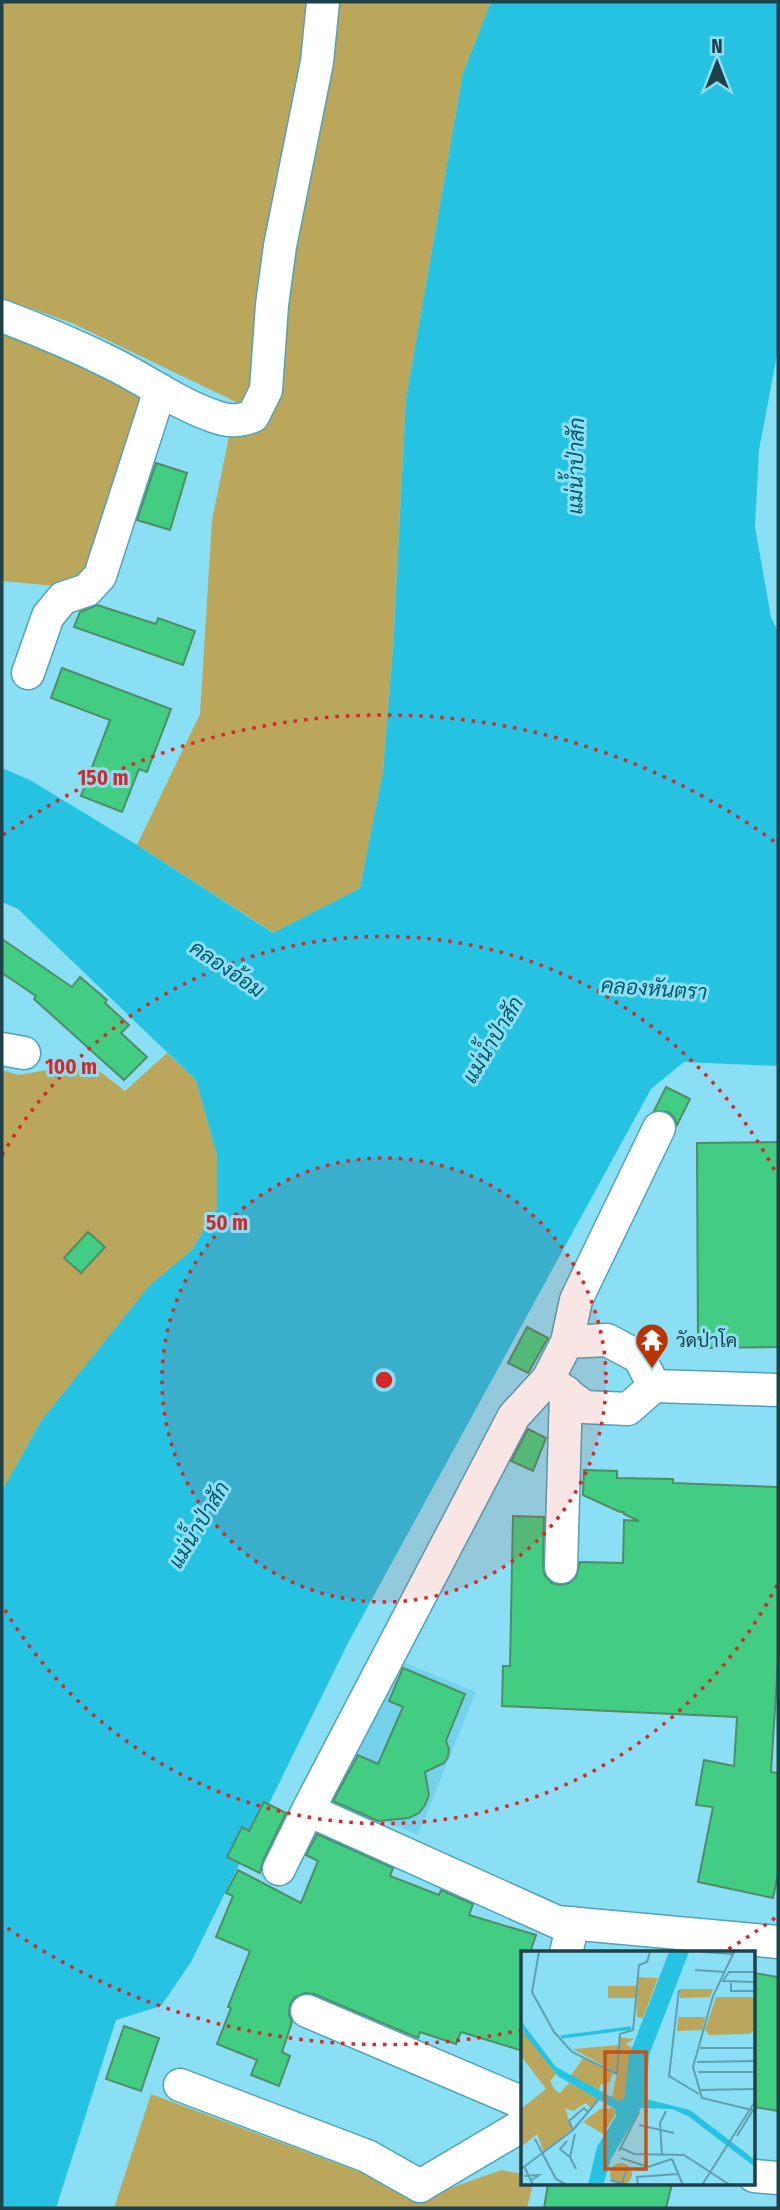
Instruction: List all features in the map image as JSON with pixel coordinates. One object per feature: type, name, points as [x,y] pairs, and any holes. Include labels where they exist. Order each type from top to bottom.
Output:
[{"type":"street","points":[[2,316],[112,363],[216,417],[237,422],[253,416],[266,390],[272,305],[280,246],[317,62],[323,2]]},
{"type":"street","points":[[28,673],[48,616],[63,598],[87,590],[100,576],[160,390]]},
{"type":"street","points":[[561,1567],[557,1386],[576,1300],[660,1128]]},
{"type":"street","points":[[567,1342],[607,1340],[639,1357],[654,1385]]},
{"type":"street","points":[[557,1386],[584,1407],[628,1409],[654,1385],[778,1391]]},
{"type":"street","points":[[279,1869],[307,1810],[514,1416],[557,1386]]},
{"type":"street","points":[[307,1810],[557,1922],[570,1938],[778,1942]]},
{"type":"street","points":[[307,2011],[521,2102]]},
{"type":"street","points":[[180,2085],[367,2156],[419,2197],[521,2126]]},
{"type":"street","points":[[756,2176],[778,2178]]},
{"type":"shaded area","points":[[2,2],[491,2],[463,73],[406,399],[393,648],[383,772],[360,888],[274,933],[137,845],[200,714],[212,520],[236,402],[72,323],[2,298]]},
{"type":"shaded area","points":[[2,326],[151,398],[85,580],[55,586],[2,581]]},
{"type":"shaded area","points":[[167,1053],[196,1080],[217,1155],[217,1208],[192,1250],[149,1287],[41,1421],[2,1491],[2,1070],[18,1075],[89,1063],[125,1091]]},
{"type":"shaded area","points":[[398,1660],[476,1692],[418,1835],[327,1795]]},
{"type":"shaded area","points":[[151,2094],[400,2187],[448,2189],[501,2170],[521,2174],[521,2186],[532,2186],[527,2208],[114,2208]]},
{"type":"water","points":[[491,2],[778,2],[778,350],[759,450],[755,527],[771,617],[778,632],[778,1066],[684,1062],[651,1089],[349,1641],[191,1962],[161,2006],[116,2020],[56,2208],[2,2208],[2,1491],[41,1421],[149,1286],[192,1250],[217,1208],[217,1155],[196,1080],[18,909],[2,902],[2,768],[30,780],[137,845],[273,933],[360,888],[383,772],[393,648],[406,399],[463,73]]},
{"type":"building","points":[[156,463],[187,473],[170,530],[137,520]]},
{"type":"building","points":[[97,605],[156,624],[158,618],[195,631],[183,665],[74,627],[80,612]]},
{"type":"building","points":[[62,668],[171,709],[147,772],[139,769],[122,812],[81,796],[110,720],[51,698]]},
{"type":"building","points":[[2,939],[72,987],[80,977],[107,1000],[105,1003],[129,1025],[121,1033],[147,1057],[124,1080],[34,999],[36,996],[2,973]]},
{"type":"building","points":[[666,1087],[690,1099],[677,1125],[668,1112],[654,1111]]},
{"type":"building","points":[[778,1142],[778,1347],[698,1348],[697,1143]]},
{"type":"building","points":[[88,1232],[105,1247],[81,1273],[64,1258]]},
{"type":"building","points":[[527,1327],[548,1338],[528,1373],[508,1363]]},
{"type":"building","points":[[528,1429],[546,1438],[533,1471],[511,1461]]},
{"type":"building","points":[[584,1470],[617,1471],[617,1478],[673,1479],[673,1483],[778,1487],[778,1661],[771,1772],[778,1773],[778,1874],[773,1898],[698,1882],[713,1807],[696,1805],[704,1760],[734,1766],[737,1717],[502,1706],[503,1666],[510,1666],[513,1516],[544,1517],[545,1576],[552,1583],[560,1585],[569,1583],[576,1577],[580,1562],[623,1563],[624,1520],[639,1521],[583,1495]]},
{"type":"building","points":[[403,1668],[465,1694],[446,1741],[448,1757],[444,1763],[425,1772],[429,1795],[425,1805],[419,1813],[409,1818],[378,1821],[333,1801],[358,1755],[378,1764],[403,1707],[389,1701]]},
{"type":"building","points":[[264,1802],[286,1813],[260,1873],[227,1857],[242,1827],[249,1831]]},
{"type":"building","points":[[317,1834],[393,1868],[390,1876],[439,1895],[441,1890],[473,1904],[469,1915],[536,1935],[531,1951],[521,1951],[521,2050],[461,2032],[456,2044],[420,2032],[418,2038],[314,1994],[305,1993],[295,1997],[290,2004],[292,2022],[282,2052],[290,2056],[279,2086],[251,2075],[257,2060],[217,2044],[250,1951],[216,1937],[233,1896],[226,1893],[238,1870],[301,1903],[318,1861],[306,1855]]},
{"type":"building","points":[[756,1973],[778,1977],[778,2111],[756,2107]]},
{"type":"building","points":[[124,2026],[159,2038],[141,2091],[106,2079]]},
{"type":"building","points":[[548,2186],[672,2186],[666,2208],[544,2208]]},
{"type":"place","name":"วัดป่าโค","points":[[652,1370]]},
{"type":"water label","name":"แม่น้ำป่าสัก","points":[[576,466]]},
{"type":"water label","name":"คลองอ้อม","points":[[227,969]]},
{"type":"water label","name":"คลองหันตรา","points":[[654,989]]},
{"type":"water label","name":"แม่น้ำป่าสัก","points":[[493,1040]]},
{"type":"water label","name":"แม่น้ำป่าสัก","points":[[199,1525]]}]
